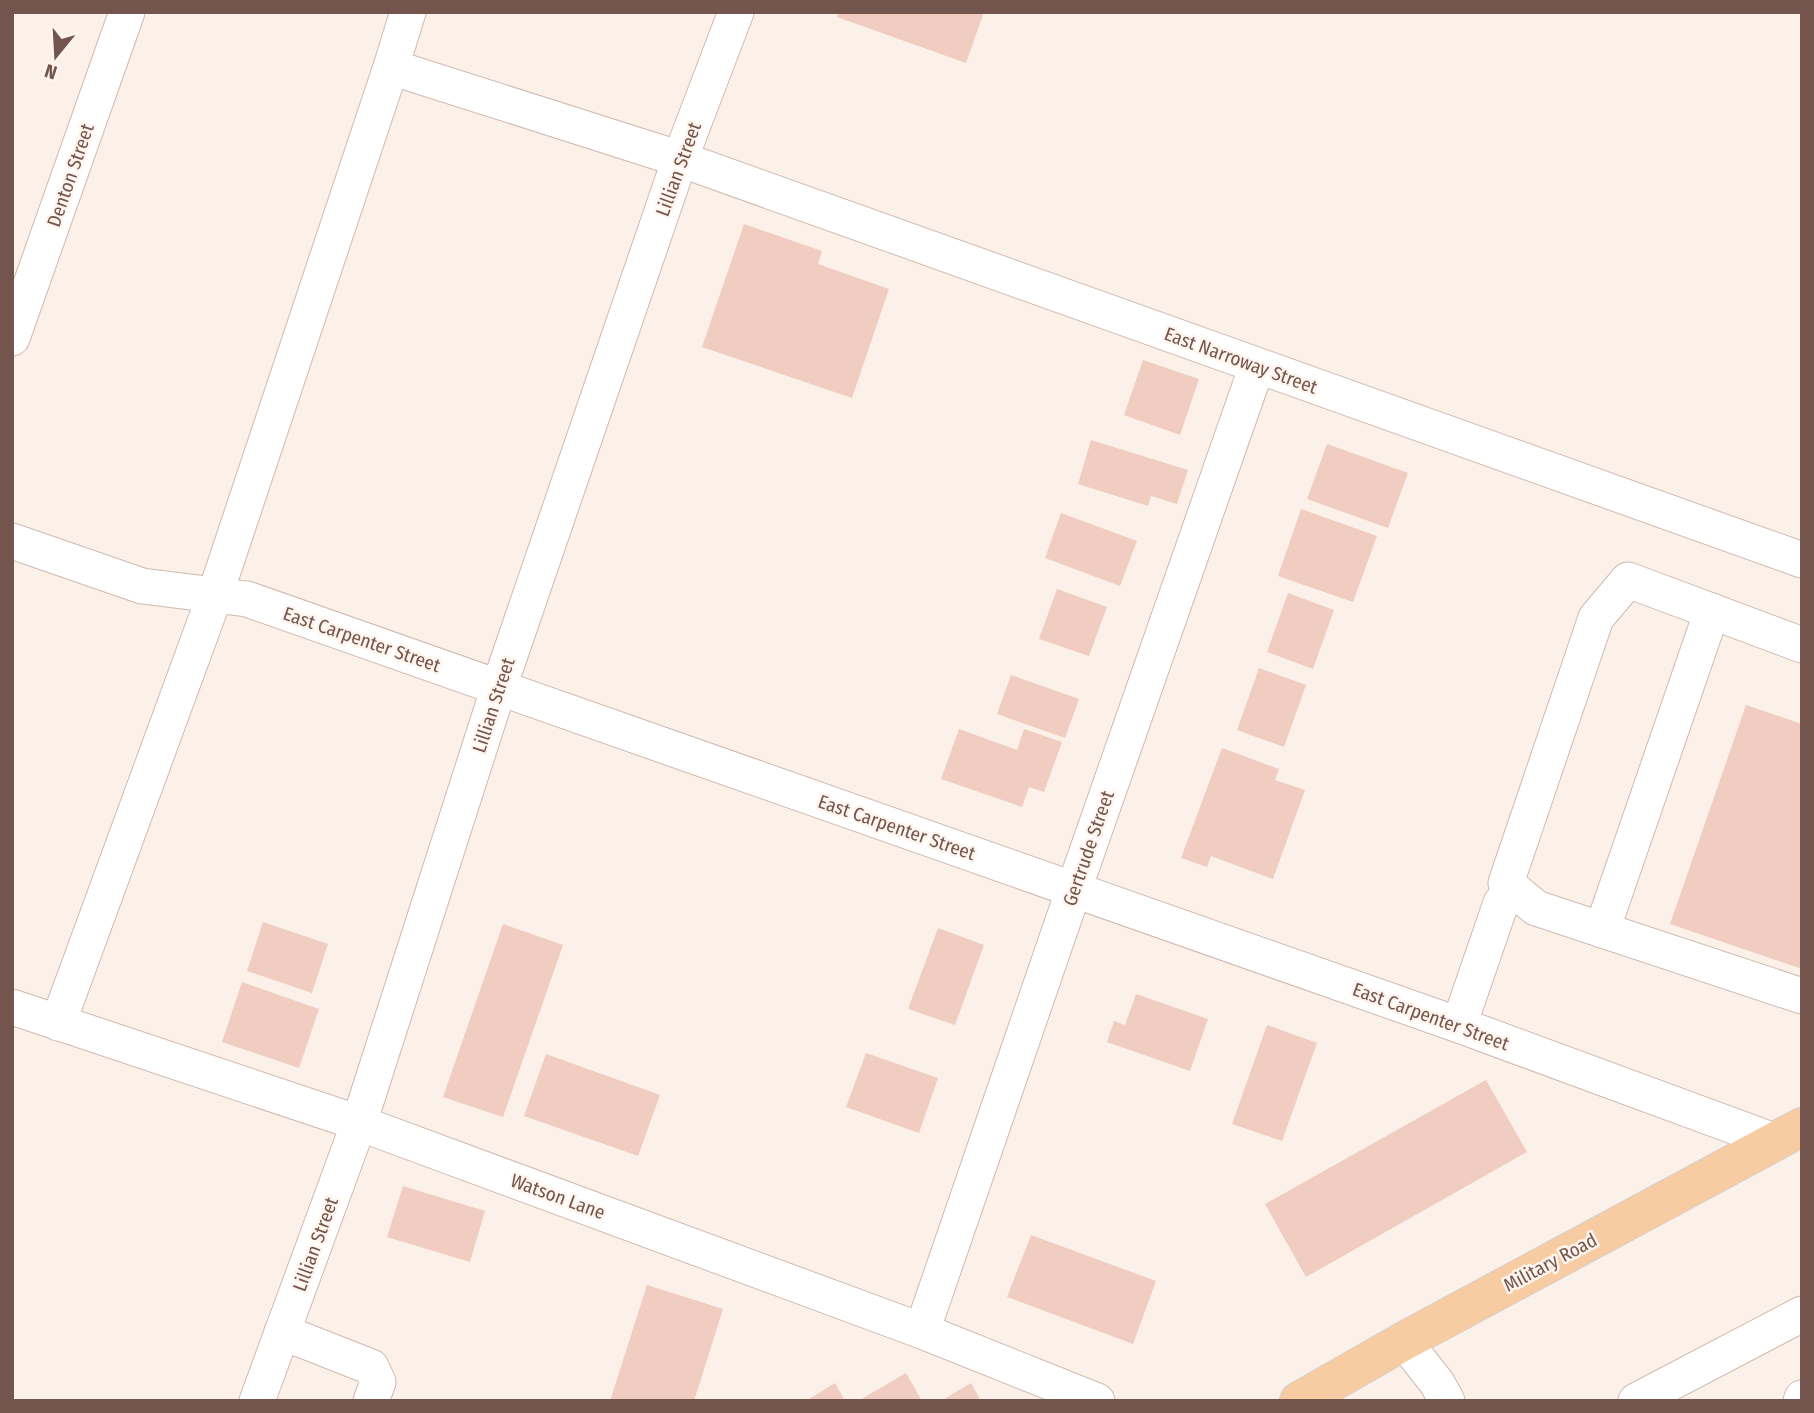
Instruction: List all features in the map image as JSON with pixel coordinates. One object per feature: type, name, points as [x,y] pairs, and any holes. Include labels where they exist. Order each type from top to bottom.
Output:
[{"type":"main road","name":"Military Road","points":[[1299,1401],[1404,1341],[1793,1139]]},
{"type":"street","name":"Denton Street","points":[[12,338],[127,12]]},
{"type":"street","points":[[58,1023],[215,595],[408,12]]},
{"type":"street","name":"Lillian Street","points":[[257,1401],[359,1123],[499,687],[680,159],[736,12]]},
{"type":"street","name":"East Narroway Street","points":[[391,67],[680,159],[1802,560]]},
{"type":"street","name":"Gertrude Street","points":[[922,1331],[1073,889],[1257,366]]},
{"type":"street","name":"East Carpenter Street","points":[[12,541],[142,586],[247,599],[1459,1025],[1793,1139]]},
{"type":"street","points":[[1802,645],[1628,580],[1597,618],[1506,883],[1535,908],[1802,996]]},
{"type":"street","points":[[1602,930],[1712,611]]},
{"type":"street","points":[[1459,1025],[1501,903],[1513,888]]},
{"type":"street","name":"Watson Lane","points":[[12,1007],[359,1123],[922,1331],[1057,1394],[1097,1401]]},
{"type":"street","points":[[1636,1401],[1802,1314]]},
{"type":"street","points":[[282,1332],[372,1367],[378,1382],[371,1401]]},
{"type":"street","points":[[1404,1341],[1437,1383],[1447,1401]]},
{"type":"building","points":[[838,12],[984,12],[966,63],[837,17]]},
{"type":"building","points":[[744,224],[822,251],[818,264],[889,289],[852,398],[702,347]]},
{"type":"building","points":[[1143,360],[1199,379],[1180,435],[1124,415]]},
{"type":"building","points":[[1091,440],[1188,470],[1177,504],[1151,496],[1148,506],[1078,484]]},
{"type":"building","points":[[1327,444],[1408,473],[1388,528],[1307,499]]},
{"type":"building","points":[[1301,509],[1377,536],[1353,602],[1278,576]]},
{"type":"building","points":[[1061,513],[1137,541],[1120,586],[1045,558]]},
{"type":"building","points":[[1057,589],[1107,607],[1089,656],[1039,639]]},
{"type":"building","points":[[1288,593],[1334,610],[1313,669],[1267,652]]},
{"type":"building","points":[[1259,668],[1306,685],[1284,747],[1237,730]]},
{"type":"building","points":[[1011,675],[1079,699],[1065,738],[997,714]]},
{"type":"building","points":[[1746,705],[1802,724],[1802,969],[1670,924]]},
{"type":"building","points":[[959,729],[1017,750],[1024,729],[1062,742],[1044,792],[1029,787],[1022,807],[941,779]]},
{"type":"building","points":[[1222,748],[1279,769],[1275,780],[1305,790],[1273,879],[1211,856],[1207,867],[1181,858]]},
{"type":"building","points":[[263,922],[328,944],[312,993],[247,971]]},
{"type":"building","points":[[503,924],[563,945],[503,1117],[443,1097]]},
{"type":"building","points":[[938,928],[984,945],[955,1025],[908,1009]]},
{"type":"building","points":[[242,982],[319,1009],[299,1068],[222,1042]]},
{"type":"building","points":[[1136,994],[1208,1019],[1190,1071],[1107,1042],[1114,1021],[1125,1025]]},
{"type":"building","points":[[1267,1025],[1317,1043],[1282,1141],[1232,1124]]},
{"type":"building","points":[[866,1053],[938,1078],[919,1133],[846,1107]]},
{"type":"building","points":[[546,1054],[660,1095],[638,1156],[524,1116]]},
{"type":"building","points":[[1486,1080],[1527,1152],[1306,1277],[1265,1204]]},
{"type":"building","points":[[403,1186],[485,1211],[470,1262],[387,1237]]},
{"type":"building","points":[[1031,1235],[1156,1281],[1133,1344],[1007,1297]]},
{"type":"building","points":[[647,1285],[723,1309],[694,1401],[610,1401]]},
{"type":"building","points":[[906,1373],[922,1401],[858,1401]]},
{"type":"building","points":[[835,1383],[845,1401],[806,1401]]},
{"type":"building","points":[[971,1383],[981,1401],[941,1401]]}]
